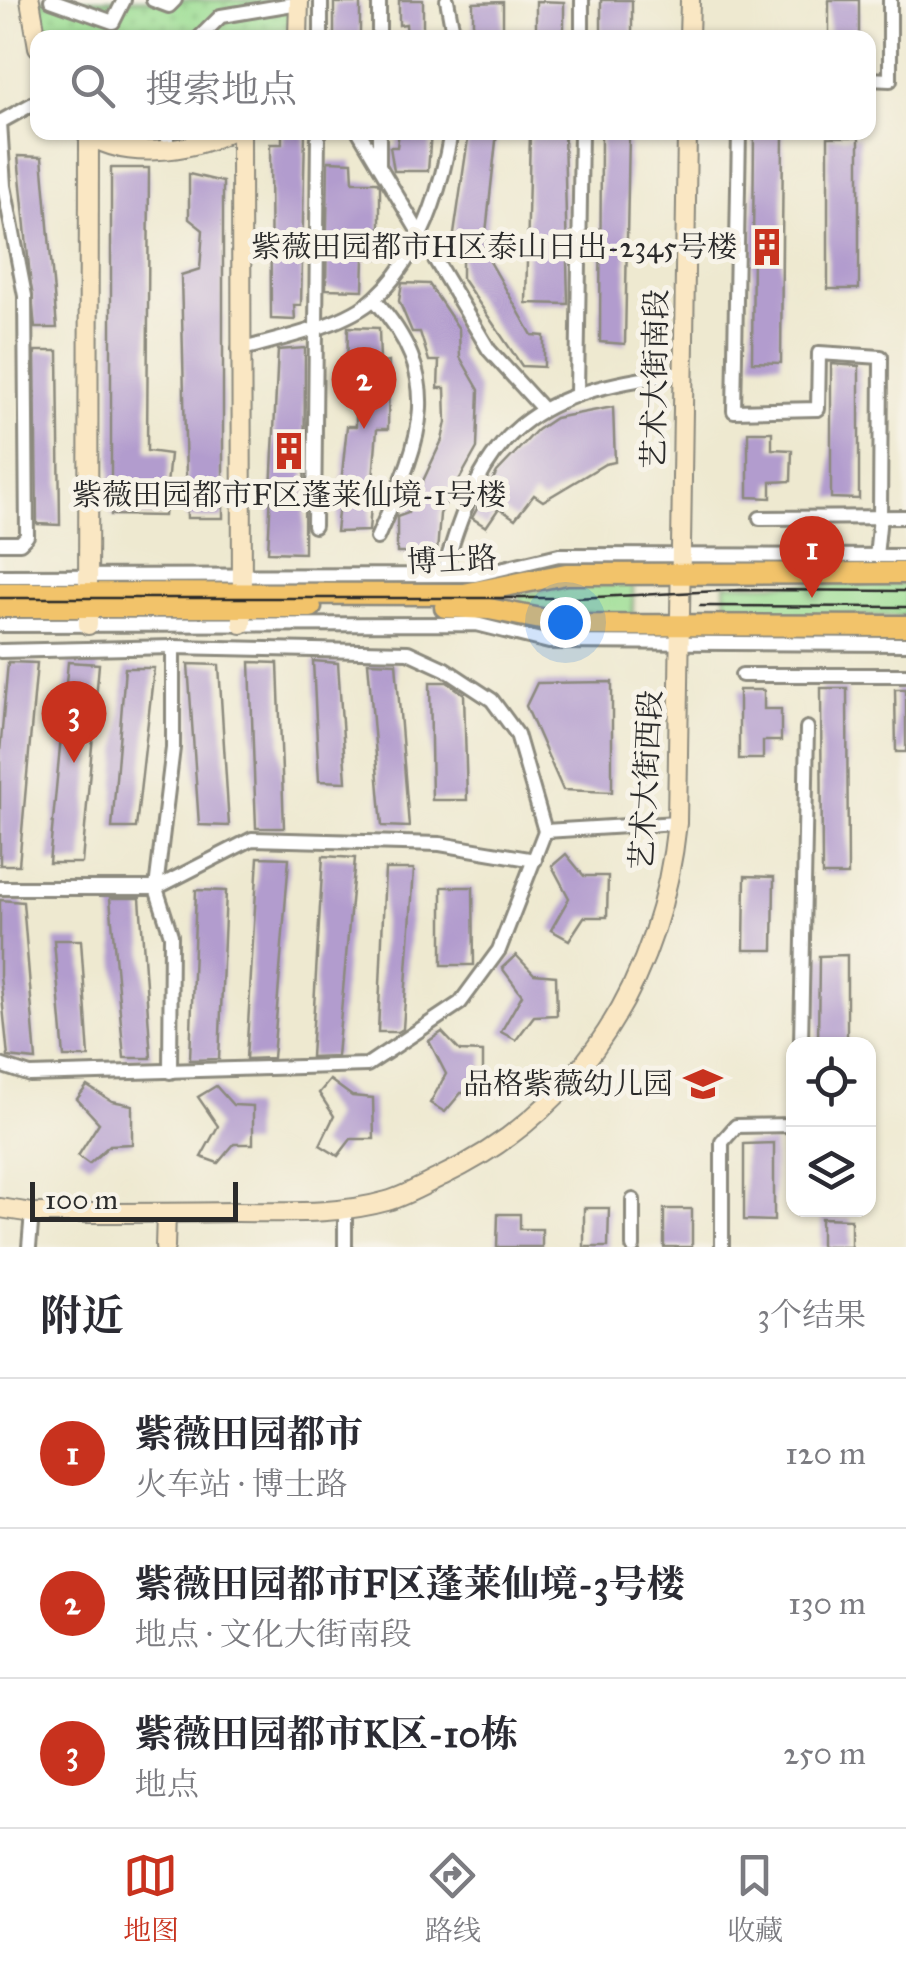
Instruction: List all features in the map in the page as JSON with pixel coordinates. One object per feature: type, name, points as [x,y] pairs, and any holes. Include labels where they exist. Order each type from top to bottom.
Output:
[{"type":"main road","name":"博士路","points":[[0,593],[88,600],[464,594],[566,574],[679,564],[906,573]]},
{"type":"main road","name":"博士路","points":[[0,608],[88,600]]},
{"type":"main road","name":"博士路","points":[[242,600],[456,607],[572,625],[679,635],[906,626]]},
{"type":"street","points":[[30,0],[35,30]]},
{"type":"street","points":[[51,0],[114,22],[118,30]]},
{"type":"street","points":[[114,22],[124,0]]},
{"type":"street","points":[[153,0],[171,2]]},
{"type":"street","points":[[321,0],[321,30]]},
{"type":"street","points":[[379,30],[380,0]]},
{"type":"street","points":[[447,0],[453,30]]},
{"type":"street","points":[[582,0],[582,30]]},
{"type":"street","points":[[689,30],[690,0]]},
{"type":"street","points":[[876,79],[890,80],[890,0]]},
{"type":"street","points":[[206,30],[221,16],[300,1],[298,30]]},
{"type":"street","points":[[0,543],[20,543],[27,536],[25,296],[4,186],[0,122],[30,105]]},
{"type":"street","points":[[87,140],[88,600]]},
{"type":"street","points":[[105,140],[126,147],[167,141]]},
{"type":"street","points":[[241,140],[242,600]]},
{"type":"street","points":[[314,526],[318,140]]},
{"type":"street","points":[[363,140],[489,350],[541,408]]},
{"type":"street","points":[[379,140],[379,169]]},
{"type":"street","points":[[240,350],[317,328],[374,299],[420,239],[445,166],[450,140]]},
{"type":"street","points":[[577,393],[580,140]]},
{"type":"street","name":"艺术大街南段","points":[[679,635],[687,140]]},
{"type":"street","points":[[739,140],[734,411],[818,409],[819,353],[881,356],[880,517],[876,556]]},
{"type":"street","points":[[374,299],[396,323],[422,382],[416,448],[378,538]]},
{"type":"street","points":[[443,575],[458,523],[478,480],[512,434],[541,408],[608,383],[682,373]]},
{"type":"street","points":[[760,518],[906,517]]},
{"type":"street","points":[[0,576],[88,600],[242,600],[443,575],[475,575],[559,555],[679,564],[906,556]]},
{"type":"street","points":[[0,624],[88,600]]},
{"type":"street","points":[[679,635],[906,644]]},
{"type":"street","name":"艺术大街西段","points":[[0,1208],[32,1213],[166,1213],[346,1208],[389,1201],[472,1162],[525,1124],[594,1056],[629,999],[652,943],[672,868],[677,822],[679,635]]},
{"type":"street","points":[[170,1072],[171,935],[156,888],[174,748],[174,647]]},
{"type":"street","points":[[0,651],[174,647],[408,652],[445,669],[492,700],[517,734],[545,831],[499,950],[460,1003],[367,1065],[30,1075],[0,1065]]},
{"type":"street","points":[[742,674],[906,675]]},
{"type":"street","points":[[801,1037],[806,728]]},
{"type":"street","points":[[545,831],[677,822]]},
{"type":"street","points":[[0,888],[156,888],[252,840],[440,844],[536,860]]},
{"type":"street","points":[[722,1247],[722,1142],[736,1126],[786,1125]]},
{"type":"street","points":[[633,1200],[633,1247]]},
{"type":"street","points":[[345,1247],[346,1208]]},
{"type":"street","points":[[29,1247],[32,1213]]},
{"type":"street","points":[[166,1213],[166,1247]]},
{"type":"green space","points":[[39,0],[291,0],[288,30],[43,30]]},
{"type":"green space","points":[[633,584],[633,616],[520,609],[520,593],[579,585]]},
{"type":"green space","points":[[725,584],[906,584],[906,616],[726,616]]},
{"type":"building","points":[[399,0],[423,0],[423,30],[406,30],[406,24],[399,25]]},
{"type":"building","points":[[601,0],[632,0],[632,30],[601,30]]},
{"type":"building","points":[[829,0],[859,0],[859,30],[829,30]]},
{"type":"building","points":[[536,1],[564,2],[564,30],[536,30]]},
{"type":"building","points":[[503,2],[503,30],[473,30],[473,3]]},
{"type":"building","points":[[334,3],[360,3],[360,30],[334,30]]},
{"type":"building","points":[[282,140],[305,140],[301,305],[294,305],[295,320],[271,319],[270,144],[282,144]]},
{"type":"building","points":[[398,140],[430,140],[428,171],[394,171],[390,147],[397,147]]},
{"type":"building","points":[[468,140],[496,140],[484,251],[532,335],[544,336],[544,367],[522,366],[462,278],[462,241],[453,241]]},
{"type":"building","points":[[530,140],[564,140],[568,304],[526,303]]},
{"type":"building","points":[[601,140],[629,140],[625,344],[600,342]]},
{"type":"building","name":"紫薇田园都市H区泰山日出-2345号楼","points":[[754,140],[783,140],[781,363],[752,362]]},
{"type":"building","points":[[828,140],[859,140],[859,289],[828,289]]},
{"type":"building","points":[[18,156],[42,157],[57,328],[35,328]]},
{"type":"building","points":[[328,161],[352,162],[353,182],[377,182],[380,186],[380,258],[364,258],[363,290],[326,289]]},
{"type":"building","points":[[111,168],[149,168],[147,451],[170,454],[164,516],[111,515]]},
{"type":"building","points":[[189,174],[223,182],[223,518],[187,518],[181,275],[200,269],[203,230],[189,219]]},
{"type":"building","points":[[402,283],[429,284],[459,329],[460,357],[479,390],[477,448],[440,514],[437,553],[397,553],[397,517],[408,513],[442,440],[446,422],[445,388],[438,388],[439,361],[429,361],[420,332],[412,332],[399,301]]},
{"type":"building","points":[[348,327],[379,328],[380,363],[389,362],[388,429],[377,429],[369,531],[336,532],[347,426],[356,426],[356,377],[347,376]]},
{"type":"building","name":"紫薇田园都市F区蓬莱仙境-1号楼","points":[[305,348],[304,553],[268,552],[278,350]]},
{"type":"building","points":[[35,351],[58,351],[60,525],[37,524]]},
{"type":"building","points":[[831,364],[859,366],[859,499],[831,498]]},
{"type":"building","points":[[613,407],[615,462],[605,464],[543,501],[534,495],[515,519],[499,508],[486,527],[472,518],[497,472],[537,430],[555,418]]},
{"type":"building","points":[[748,432],[772,432],[772,449],[792,450],[791,481],[771,482],[771,498],[748,497]]},
{"type":"building","points":[[313,661],[338,663],[346,782],[319,781]]},
{"type":"building","points":[[8,662],[37,663],[19,865],[0,865],[0,752]]},
{"type":"building","points":[[68,662],[99,664],[82,863],[49,863]]},
{"type":"building","points":[[250,662],[278,663],[284,828],[256,828]]},
{"type":"building","points":[[368,662],[396,663],[409,827],[382,826]]},
{"type":"building","points":[[188,664],[219,665],[229,826],[199,825]]},
{"type":"building","points":[[125,668],[154,668],[136,828],[112,828]]},
{"type":"building","points":[[430,682],[447,682],[464,694],[467,800],[432,800]]},
{"type":"building","points":[[612,682],[612,792],[563,790],[526,706],[537,683]]},
{"type":"building","points":[[821,688],[847,688],[848,875],[822,875]]},
{"type":"building","points":[[895,689],[906,689],[906,752],[896,752]]},
{"type":"building","points":[[739,690],[764,690],[764,709],[781,709],[781,741],[763,741],[763,759],[739,759]]},
{"type":"building","points":[[566,854],[584,876],[608,876],[607,917],[584,917],[569,940],[551,930],[569,898],[552,866]]},
{"type":"building","points":[[323,856],[355,858],[337,1056],[311,1057]]},
{"type":"building","points":[[258,857],[289,858],[273,1058],[246,1059]]},
{"type":"building","points":[[385,869],[414,869],[403,1029],[398,1032],[378,1032]]},
{"type":"building","points":[[745,876],[774,877],[773,950],[744,950]]},
{"type":"building","points":[[442,887],[473,887],[474,965],[442,965]]},
{"type":"building","points":[[196,890],[226,891],[219,1059],[190,1060]]},
{"type":"building","points":[[110,898],[140,898],[151,1058],[124,1058]]},
{"type":"building","points":[[0,900],[23,902],[36,1060],[8,1057],[0,976]]},
{"type":"building","points":[[54,940],[81,940],[89,1057],[64,1057]]},
{"type":"building","points":[[516,955],[534,974],[556,976],[557,1015],[534,1016],[516,1040],[501,1032],[522,995],[502,968]]},
{"type":"building","points":[[847,955],[847,1037],[818,1037],[819,956]]},
{"type":"building","points":[[442,1032],[460,1051],[483,1052],[483,1092],[461,1093],[445,1112],[430,1103],[446,1074],[429,1041]]},
{"type":"building","points":[[330,1080],[352,1096],[373,1098],[374,1139],[351,1139],[338,1156],[320,1145],[334,1116],[319,1093]]},
{"type":"building","points":[[87,1086],[112,1101],[132,1105],[132,1144],[110,1145],[89,1164],[78,1156],[99,1123],[77,1099]]},
{"type":"building","points":[[216,1086],[233,1105],[253,1106],[253,1144],[234,1144],[218,1163],[201,1157],[218,1126],[198,1097]]},
{"type":"building","points":[[774,1143],[774,1221],[744,1220],[744,1144]]},
{"type":"building","points":[[584,1208],[609,1208],[608,1247],[584,1247]]},
{"type":"building","points":[[664,1209],[692,1209],[692,1247],[664,1247]]},
{"type":"building","points":[[498,1214],[520,1214],[520,1229],[542,1229],[542,1247],[497,1247]]},
{"type":"building","points":[[821,1218],[851,1219],[851,1247],[821,1247]]},
{"type":"tram line","points":[[0,598],[575,598],[740,590],[906,591]]},
{"type":"tram line","points":[[700,606],[906,607]]},
{"type":"place","name":"紫薇田园都市H区泰山日出-2345号楼","points":[[767,247]]},
{"type":"place","name":"紫薇田园都市F区蓬莱仙境-3号楼","points":[[364,429]]},
{"type":"place","name":"紫薇田园都市F区蓬莱仙境-1号楼","points":[[289,451]]},
{"type":"place","name":"紫薇田园都市","points":[[812,598]]},
{"type":"place","name":"紫薇田园都市K区-10栋","points":[[74,763]]},
{"type":"place","name":"品格紫薇幼儿园","points":[[703,1084]]}]
